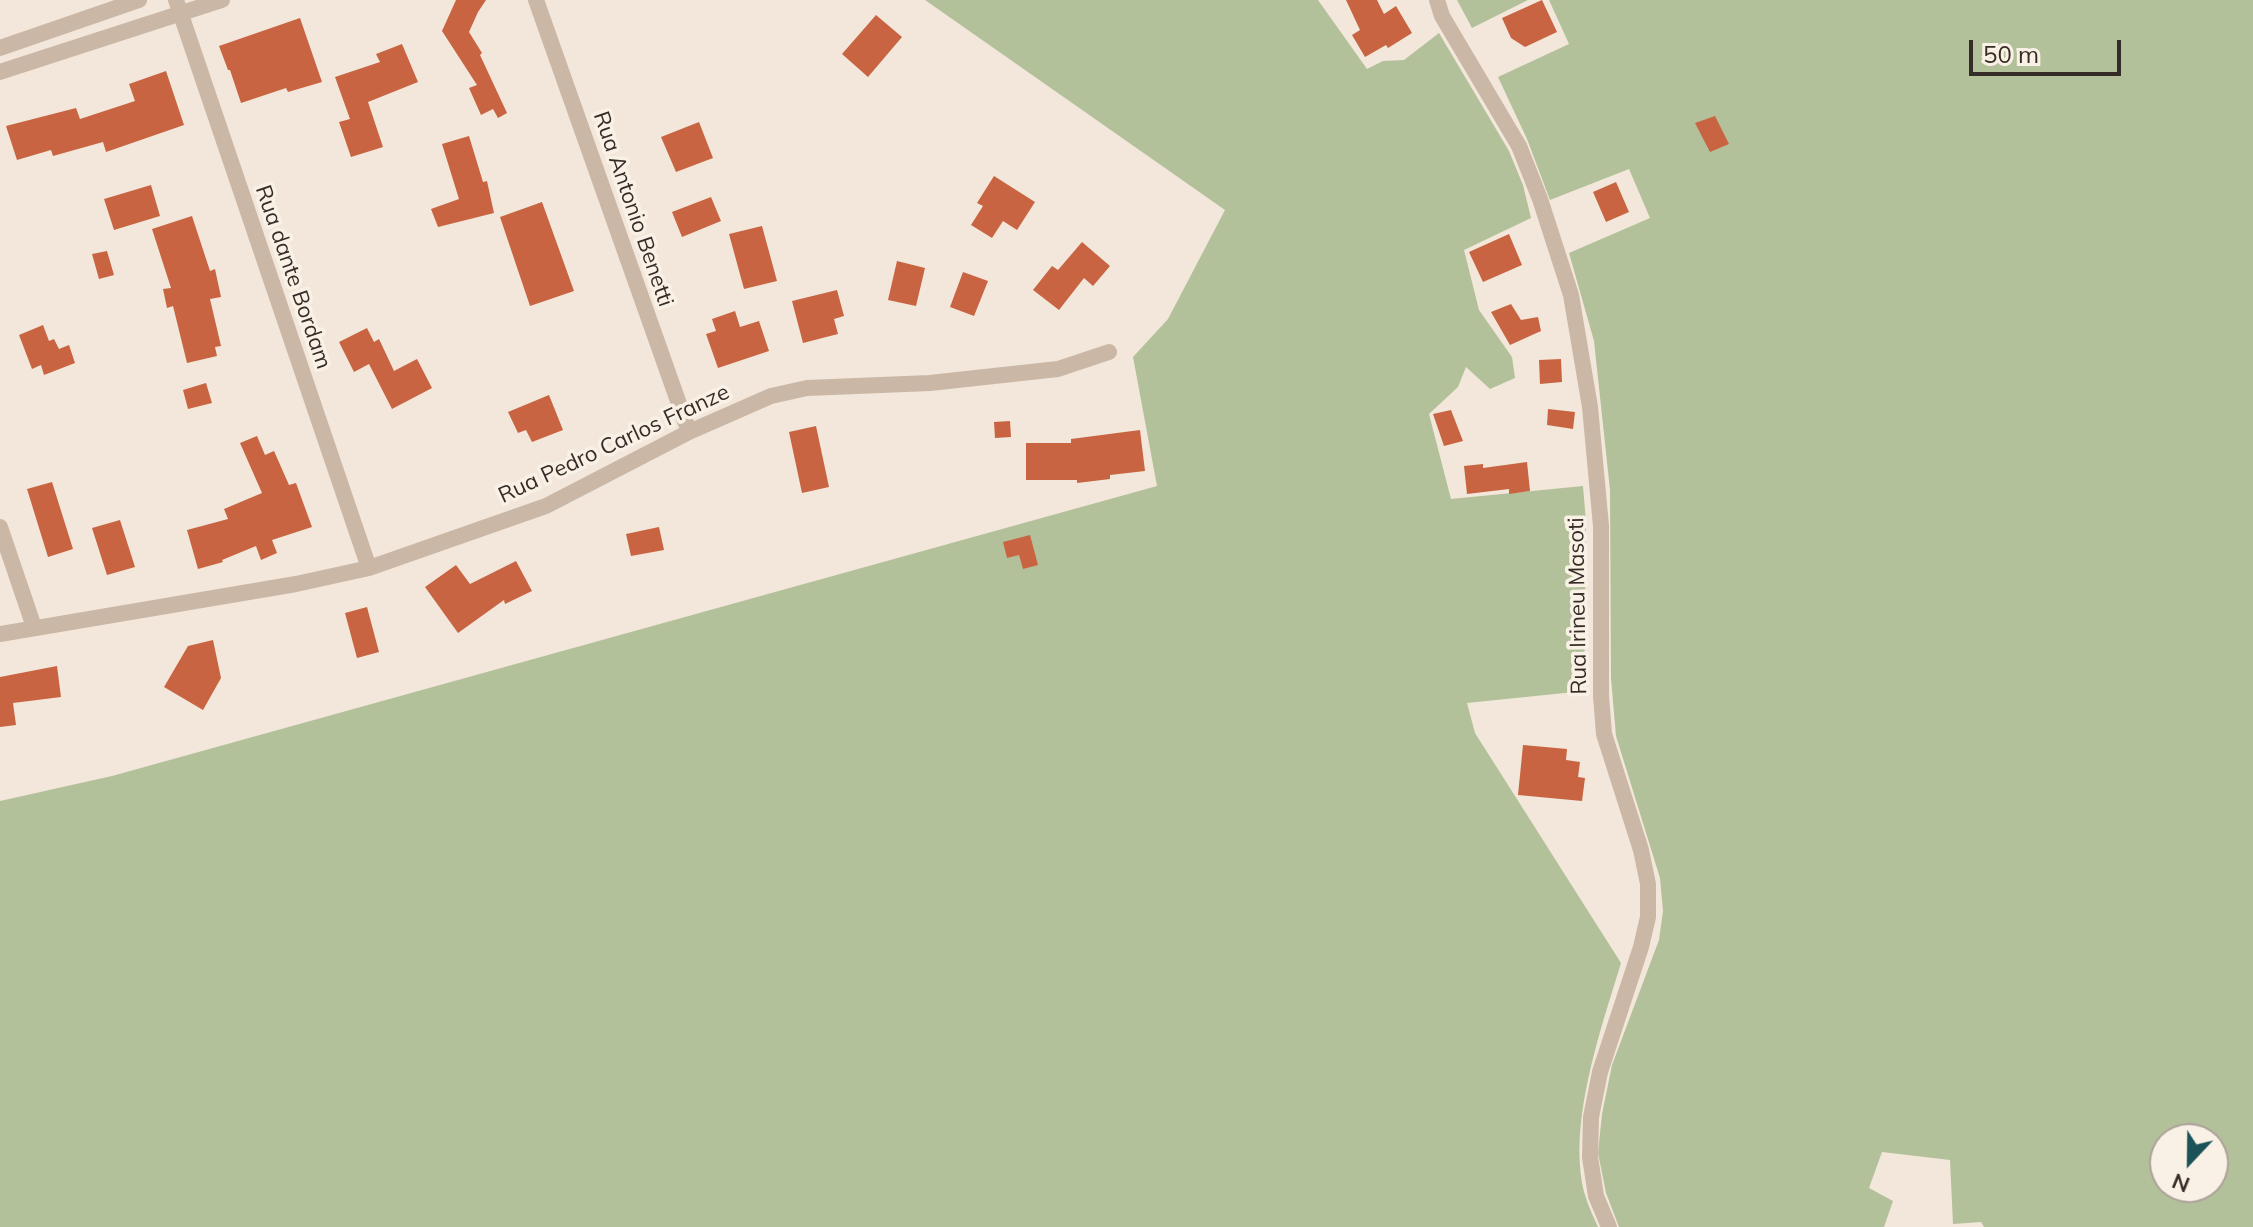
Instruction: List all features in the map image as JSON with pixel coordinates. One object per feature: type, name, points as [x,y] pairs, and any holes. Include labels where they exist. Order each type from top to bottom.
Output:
[{"type":"street","points":[[0,48],[139,0]]},
{"type":"street","points":[[0,72],[178,7],[222,0]]},
{"type":"street","name":"Rua Antonio Benetti","points":[[536,0],[689,432]]},
{"type":"street","name":"Rua Irineu Masoti","points":[[1437,0],[1442,16],[1519,146],[1540,199],[1568,283],[1590,407],[1601,526],[1601,696],[1604,734],[1641,850],[1648,884],[1648,917],[1641,947],[1600,1072],[1591,1117],[1590,1157],[1596,1196],[1609,1227]]},
{"type":"street","name":"Rua dante Bordam","points":[[178,7],[369,568]]},
{"type":"street","name":"Rua Pedro Carlos Franze","points":[[0,634],[296,584],[369,568],[546,506],[689,432],[771,396],[807,388],[930,383],[1058,369],[1109,352]]},
{"type":"street","points":[[0,527],[34,627]]},
{"type":"green space","points":[[925,0],[1318,0],[1367,69],[1383,61],[1404,60],[1439,33],[1509,151],[1523,185],[1531,218],[1464,250],[1479,310],[1512,357],[1515,378],[1490,389],[1466,367],[1458,387],[1429,414],[1451,499],[1583,486],[1586,522],[1584,691],[1467,703],[1475,733],[1621,963],[1588,1080],[1580,1142],[1586,1198],[1598,1227],[0,1227],[0,801],[112,776],[1157,486],[1133,357],[1168,319],[1225,210]]},
{"type":"green space","points":[[1457,0],[1528,0],[1472,28]]},
{"type":"green space","points":[[1549,0],[2253,0],[2253,1227],[1984,1227],[1981,1222],[1953,1224],[1950,1160],[1882,1152],[1869,1188],[1893,1201],[1884,1227],[1619,1227],[1606,1193],[1598,1153],[1602,1114],[1612,1065],[1659,940],[1663,911],[1660,878],[1616,736],[1611,678],[1610,490],[1594,341],[1569,253],[1650,218],[1629,169],[1550,200],[1527,139],[1498,77],[1569,44]]},
{"type":"building","points":[[456,0],[486,0],[469,32],[482,53],[480,55],[507,113],[498,118],[493,109],[481,115],[469,88],[477,85],[442,31]]},
{"type":"building","points":[[1346,0],[1377,0],[1384,14],[1396,6],[1412,33],[1388,48],[1386,45],[1365,57],[1352,35],[1360,30]]},
{"type":"building","points":[[1542,0],[1557,32],[1525,47],[1511,38],[1502,18]]},
{"type":"building","points":[[876,15],[902,37],[868,77],[842,54]]},
{"type":"building","points":[[300,18],[322,82],[288,92],[286,88],[241,103],[219,46]]},
{"type":"building","points":[[402,44],[418,82],[368,102],[383,147],[351,157],[339,122],[350,119],[335,77],[380,62],[376,54]]},
{"type":"building","points":[[166,71],[184,125],[106,152],[103,142],[53,156],[51,150],[17,160],[6,126],[76,108],[80,119],[135,101],[129,84]]},
{"type":"building","points":[[1715,116],[1729,144],[1710,152],[1695,123]]},
{"type":"building","points":[[699,122],[713,158],[676,172],[661,137]]},
{"type":"building","points":[[469,136],[483,182],[487,181],[494,213],[438,227],[431,209],[459,199],[442,144]]},
{"type":"building","points":[[994,176],[1035,202],[1017,230],[1003,221],[992,238],[971,225],[983,206],[977,203]]},
{"type":"building","points":[[1616,182],[1629,212],[1606,222],[1593,192]]},
{"type":"building","points":[[151,185],[160,216],[114,230],[104,199]]},
{"type":"building","points":[[711,197],[721,221],[682,237],[672,212]]},
{"type":"building","points":[[542,202],[574,291],[530,306],[500,217]]},
{"type":"building","points":[[192,216],[210,271],[215,269],[221,297],[210,299],[221,346],[215,347],[217,356],[187,363],[173,306],[167,308],[163,289],[171,288],[152,229]]},
{"type":"building","points":[[762,226],[777,281],[744,289],[729,234]]},
{"type":"building","points":[[1509,234],[1522,265],[1483,282],[1469,252]]},
{"type":"building","points":[[1082,242],[1110,266],[1093,286],[1084,278],[1059,310],[1033,290],[1052,266],[1058,270]]},
{"type":"building","points":[[107,251],[114,275],[99,279],[92,254]]},
{"type":"building","points":[[897,261],[925,268],[916,306],[888,300]]},
{"type":"building","points":[[963,272],[988,281],[974,316],[950,307]]},
{"type":"building","points":[[837,290],[844,316],[834,319],[838,334],[803,343],[792,301]]},
{"type":"building","points":[[1511,304],[1521,320],[1538,317],[1541,331],[1510,345],[1491,312]]},
{"type":"building","points":[[735,311],[740,327],[759,321],[769,351],[718,368],[706,334],[716,331],[712,319]]},
{"type":"building","points":[[43,325],[49,341],[54,339],[59,349],[69,345],[75,363],[44,375],[41,365],[32,369],[19,335]]},
{"type":"building","points":[[367,328],[374,342],[379,339],[394,371],[417,359],[432,388],[392,409],[369,364],[354,372],[339,342]]},
{"type":"building","points":[[1561,359],[1562,382],[1540,384],[1539,360]]},
{"type":"building","points":[[206,383],[212,403],[188,409],[183,390]]},
{"type":"building","points":[[549,395],[563,430],[532,442],[526,430],[518,433],[508,412]]},
{"type":"building","points":[[1548,409],[1575,412],[1573,429],[1547,425]]},
{"type":"building","points":[[1451,410],[1463,441],[1444,446],[1433,414]]},
{"type":"building","points":[[1010,421],[1011,437],[995,438],[994,422]]},
{"type":"building","points":[[816,426],[829,487],[802,493],[789,432]]},
{"type":"building","points":[[1140,430],[1145,471],[1077,483],[1077,480],[1026,480],[1026,443],[1071,443],[1071,439]]},
{"type":"building","points":[[257,436],[265,455],[274,451],[289,485],[296,483],[312,527],[272,540],[277,553],[261,560],[256,546],[223,562],[198,569],[187,530],[228,519],[224,509],[262,493],[240,443]]},
{"type":"building","points":[[1527,462],[1530,491],[1509,494],[1509,489],[1467,494],[1464,466],[1483,464],[1483,468]]},
{"type":"building","points":[[52,482],[73,549],[48,557],[27,489]]},
{"type":"building","points":[[120,520],[135,567],[107,575],[92,528]]},
{"type":"building","points":[[659,527],[664,550],[631,556],[626,534]]},
{"type":"building","points":[[1030,535],[1038,565],[1023,569],[1019,555],[1007,558],[1003,542]]},
{"type":"building","points":[[516,561],[532,591],[505,604],[504,600],[458,633],[425,587],[456,565],[470,584]]},
{"type":"building","points":[[367,607],[379,652],[357,658],[345,613]]},
{"type":"building","points":[[213,640],[221,678],[203,710],[164,687],[188,646]]},
{"type":"building","points":[[57,666],[61,697],[13,703],[16,725],[0,727],[0,677]]},
{"type":"building","points":[[1523,745],[1567,749],[1566,760],[1580,762],[1578,777],[1585,778],[1582,801],[1518,795]]}]
